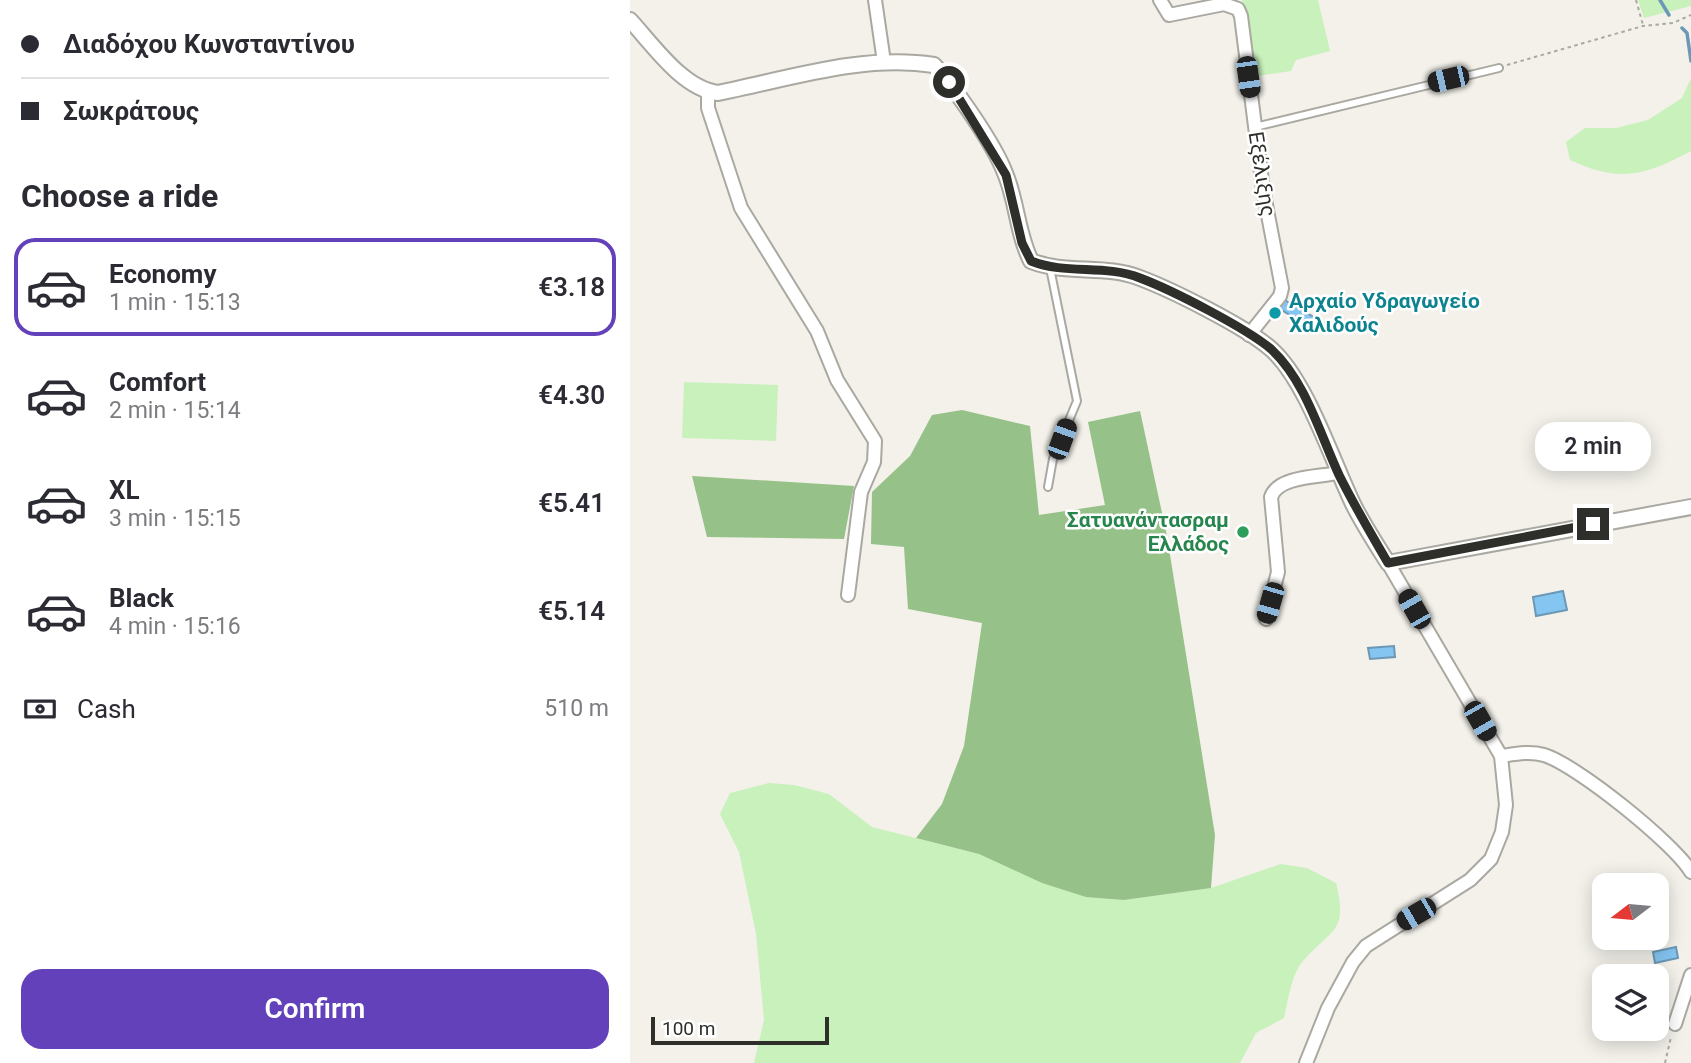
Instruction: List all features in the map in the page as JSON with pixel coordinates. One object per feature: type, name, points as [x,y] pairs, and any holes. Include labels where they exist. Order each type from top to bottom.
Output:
[{"type":"street","points":[[875,0],[884,62]]},
{"type":"street","name":"Εξέλιξης","points":[[1160,0],[1169,15],[1224,4],[1238,9],[1282,288],[1280,296],[1249,335]]},
{"type":"street","points":[[630,20],[690,81],[708,92],[718,93],[842,67],[884,62],[934,65],[949,82],[1006,175],[1022,243],[1031,261],[1050,268],[1108,271],[1139,277],[1249,335],[1271,350],[1295,379],[1338,473],[1501,756],[1506,805],[1502,832],[1491,859],[1470,880],[1366,946],[1353,962],[1328,1008],[1306,1063]]},
{"type":"street","points":[[708,92],[708,108],[741,208],[817,331],[837,380],[875,441],[874,462],[861,492],[848,595]]},
{"type":"street","points":[[1266,619],[1278,572],[1271,498],[1273,490],[1283,483],[1338,473]]},
{"type":"street","points":[[1388,563],[1691,508]]},
{"type":"street","points":[[1501,756],[1533,753],[1560,763],[1652,829],[1691,872]]},
{"type":"street","points":[[1675,1024],[1691,975]]},
{"type":"lane","points":[[1255,127],[1499,68]]},
{"type":"lane","points":[[1048,487],[1053,459],[1077,401],[1050,268]]},
{"type":"path","points":[[1636,0],[1643,26]]},
{"type":"path","points":[[1499,68],[1643,26],[1672,23],[1691,15]]},
{"type":"path","points":[[1665,1063],[1675,1024]]},
{"type":"green space","points":[[1242,0],[1318,0],[1330,51],[1296,60],[1291,71],[1251,77]]},
{"type":"green space","points":[[1638,0],[1691,0],[1691,6],[1644,18]]},
{"type":"green space","points":[[1691,78],[1691,151],[1659,166],[1632,174],[1603,172],[1570,160],[1566,142],[1585,128],[1616,128],[1648,120],[1682,98]]},
{"type":"green space","points":[[684,382],[778,385],[776,441],[682,438]]},
{"type":"green space","points":[[962,410],[1030,426],[1039,515],[1105,505],[1088,422],[1140,411],[1167,536],[1215,835],[1211,888],[1124,900],[1086,897],[1042,883],[979,854],[916,838],[942,804],[964,746],[982,623],[908,609],[904,547],[871,544],[872,492],[910,456],[932,415]]},
{"type":"green space","points":[[692,476],[854,486],[844,539],[707,537]]},
{"type":"green space","points":[[769,783],[794,785],[829,794],[872,827],[979,854],[1042,883],[1124,900],[1211,888],[1281,864],[1307,868],[1336,883],[1340,912],[1338,922],[1329,936],[1299,967],[1290,988],[1284,1018],[1256,1033],[1240,1063],[754,1063],[764,1020],[756,934],[739,852],[720,814],[730,793]]},
{"type":"water","points":[[1283,299],[1324,323],[1318,332],[1278,308]]},
{"type":"water","points":[[1563,591],[1567,610],[1536,616],[1533,597]]},
{"type":"water","points":[[1394,646],[1395,657],[1370,659],[1368,648]]},
{"type":"water","points":[[1676,947],[1678,958],[1655,963],[1653,952]]},
{"type":"waterway","points":[[1660,0],[1669,15]]},
{"type":"waterway","points":[[1682,28],[1687,33],[1691,61]]},
{"type":"place","name":"Αρχαίο Υδραγωγείο Χαλιδούς","points":[[1275,313]]},
{"type":"place","name":"Σατυανάντασραμ Ελλάδος","points":[[1243,532]]},
{"type":"route","points":[[949,82],[996,154],[1006,175],[1022,243],[1031,261],[1050,268],[1108,271],[1139,277],[1208,312],[1271,350],[1295,379],[1355,508],[1388,563],[1593,524]]}]
